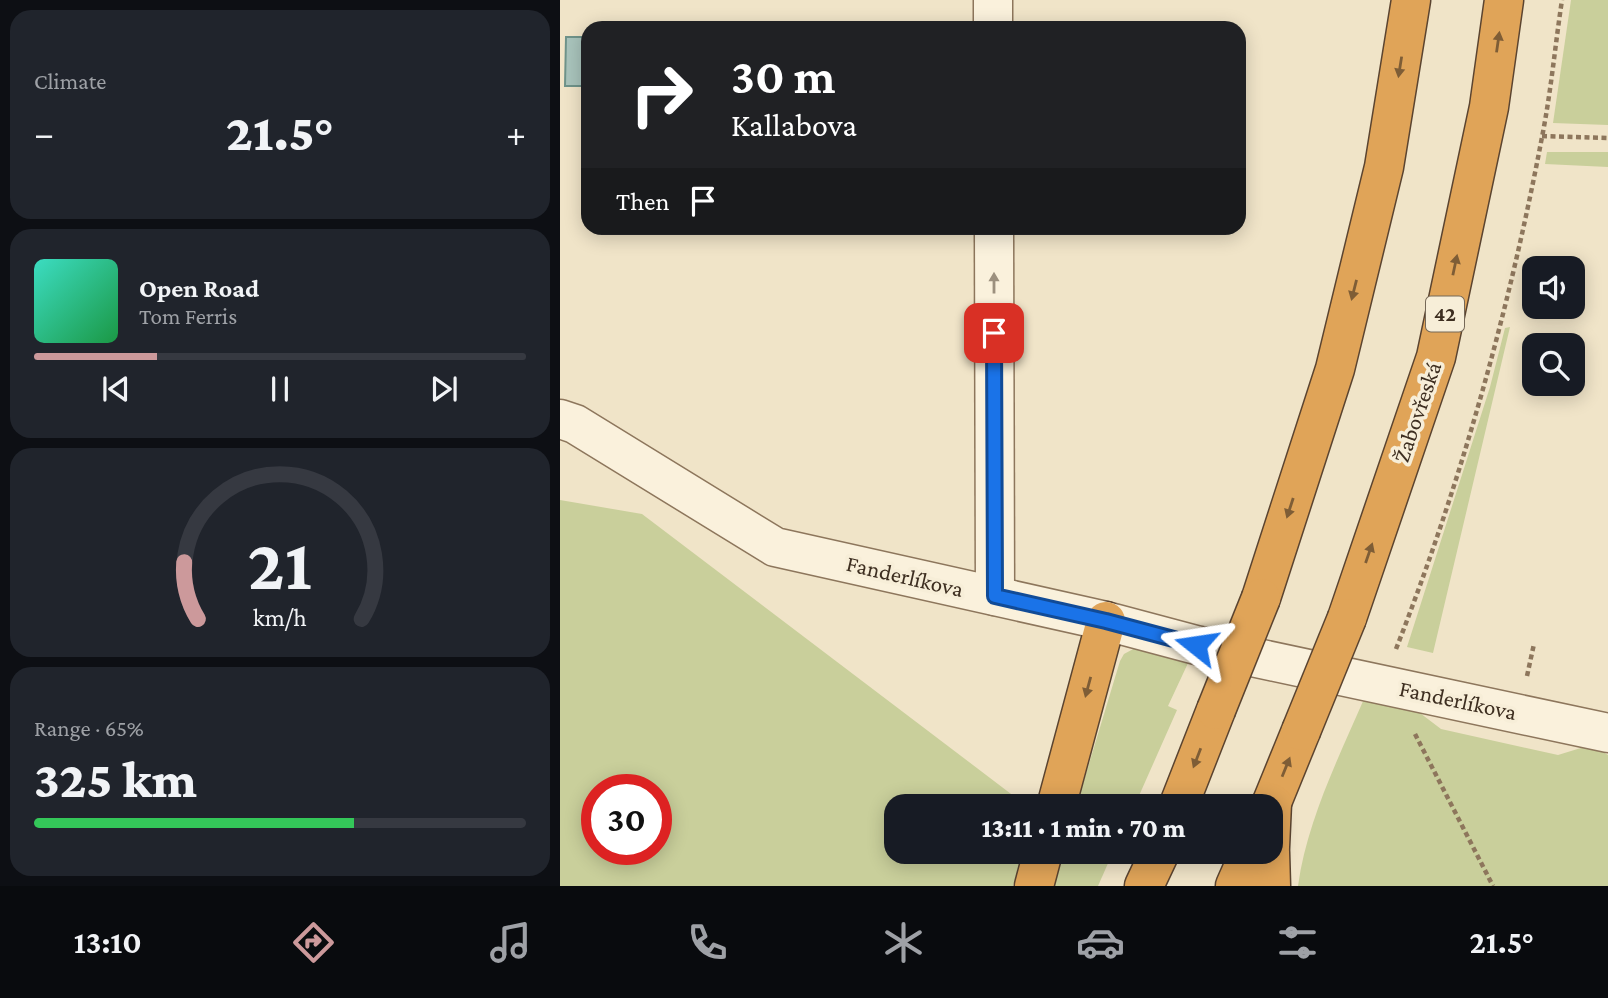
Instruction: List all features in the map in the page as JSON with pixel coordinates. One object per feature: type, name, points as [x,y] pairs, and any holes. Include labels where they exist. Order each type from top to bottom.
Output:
[{"type":"highway","points":[[1183,794],[1261,597],[1335,369],[1384,167],[1411,0]]},
{"type":"highway","name":"Žabovřeská","points":[[1275,794],[1347,618],[1436,357],[1489,107],[1504,0]]},
{"type":"highway","points":[[1059,794],[1106,621]]},
{"type":"highway","points":[[1034,886],[1040,864]]},
{"type":"highway","points":[[1144,886],[1154,864]]},
{"type":"highway","points":[[1235,886],[1245,864]]},
{"type":"highway","points":[[1270,864],[1271,886]]},
{"type":"street","points":[[993,0],[993,21]]},
{"type":"street","points":[[994,235],[995,596]]},
{"type":"street","name":"Fanderlíkova","points":[[560,419],[575,424],[775,547],[1106,621],[1196,645],[1400,672],[1608,733]]},
{"type":"path","points":[[1493,886],[1401,707],[1400,672],[1415,602],[1485,387],[1503,319],[1542,135],[1562,0]]},
{"type":"path","points":[[1542,135],[1608,138]]},
{"type":"path","points":[[1528,674],[1534,644]]},
{"type":"green space","points":[[1571,0],[1608,0],[1608,125],[1553,123]]},
{"type":"green space","points":[[1547,152],[1608,152],[1608,167],[1545,164]]},
{"type":"green space","points":[[1510,327],[1433,653],[1407,647],[1490,387],[1505,328]]},
{"type":"green space","points":[[560,500],[642,514],[1011,794],[884,794],[884,864],[1019,864],[1013,886],[560,886]]},
{"type":"green space","points":[[1137,647],[1189,661],[1168,706],[1177,710],[1140,794],[1080,794],[1120,661],[1124,654]]},
{"type":"green space","points":[[1364,699],[1416,710],[1441,729],[1558,755],[1584,747],[1600,750],[1608,755],[1608,886],[1298,886],[1316,814]]},
{"type":"green space","points":[[1060,864],[1108,864],[1098,886],[1054,886]]},
{"type":"water","points":[[566,37],[581,37],[581,86],[565,86]]},
{"type":"route","points":[[994,333],[995,596],[1196,645]]}]
